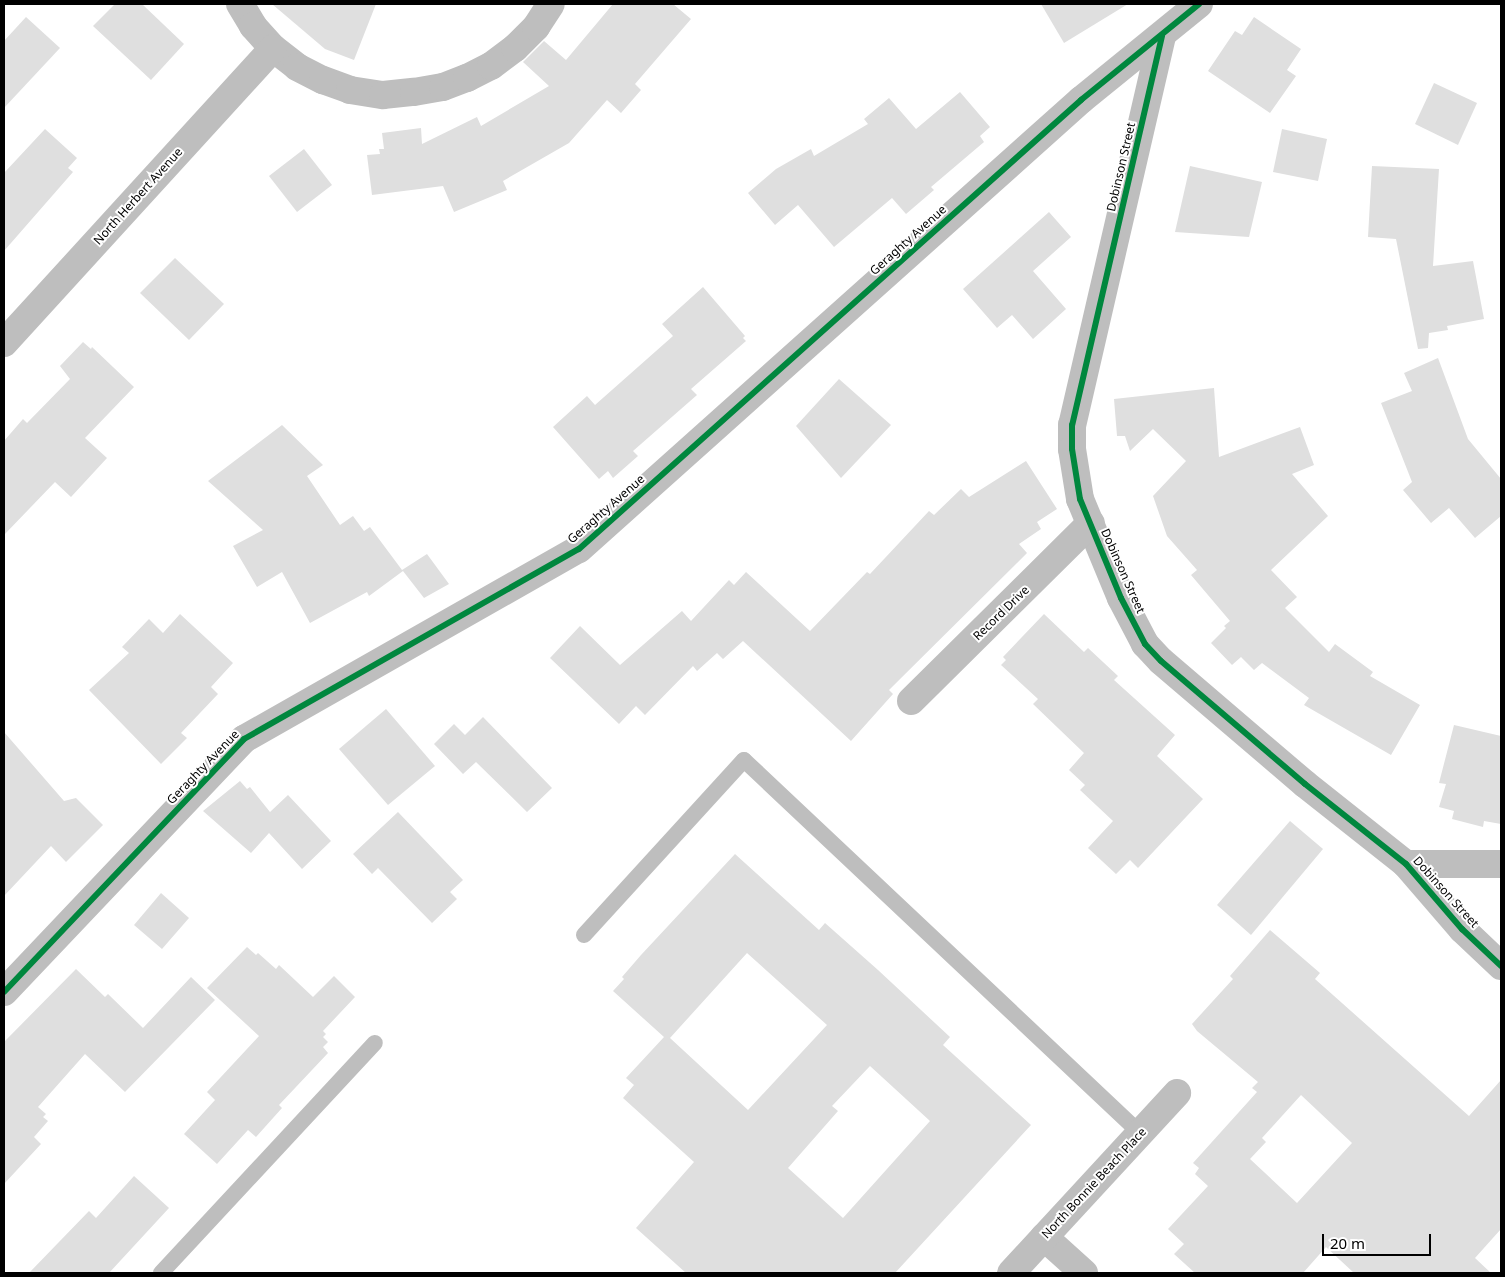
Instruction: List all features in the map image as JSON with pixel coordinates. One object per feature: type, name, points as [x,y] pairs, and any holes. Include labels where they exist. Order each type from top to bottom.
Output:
[{"type":"street","points":[[240,4],[253,26],[273,48],[297,66],[323,80],[350,90],[383,95],[443,87],[491,66],[515,48],[536,27],[551,4]]},
{"type":"street","name":"Geraghty Avenue","points":[[4,992],[244,739],[579,549],[1081,100],[1199,4]]},
{"type":"street","name":"Dobinson Street","points":[[1162,36],[1072,425],[1072,449],[1080,499],[1121,598],[1150,650],[1161,662],[1306,784],[1406,864],[1462,929],[1501,966]]},
{"type":"street","name":"North Herbert Avenue","points":[[4,343],[273,48]]},
{"type":"street","name":"Record Drive","points":[[911,701],[1091,523]]},
{"type":"street","points":[[1406,864],[1501,864]]},
{"type":"street","name":"North Bonnie Beach Place","points":[[1011,1273],[1177,1093]]},
{"type":"street","points":[[1044,1237],[1084,1273]]},
{"type":"lane","points":[[584,935],[744,760],[1140,1133]]},
{"type":"lane","points":[[161,1273],[375,1043]]},
{"type":"building","points":[[115,4],[142,4],[184,44],[151,80],[93,26]]},
{"type":"building","points":[[272,4],[376,4],[354,60],[325,49]]},
{"type":"building","points":[[613,4],[673,4],[691,19],[635,84],[641,90],[621,113],[607,100],[569,143],[503,181],[507,190],[454,212],[443,186],[372,195],[367,155],[380,154],[379,149],[384,149],[382,133],[421,128],[422,144],[477,117],[481,126],[549,86],[523,62],[544,41],[566,60]]},
{"type":"building","points":[[1041,4],[1128,4],[1064,43]]},
{"type":"building","points":[[26,17],[60,48],[4,108],[4,41]]},
{"type":"building","points":[[1254,17],[1301,49],[1287,70],[1296,76],[1270,113],[1208,71],[1235,31],[1242,35]]},
{"type":"building","points":[[1434,83],[1477,103],[1458,145],[1415,124]]},
{"type":"building","points":[[960,92],[990,127],[980,136],[984,142],[931,187],[934,190],[906,214],[892,198],[834,247],[798,205],[775,225],[748,193],[776,169],[811,149],[814,156],[868,124],[864,119],[889,98],[916,129]]},
{"type":"building","points":[[45,129],[77,158],[68,168],[73,172],[4,251],[4,173]]},
{"type":"building","points":[[1282,129],[1327,139],[1318,181],[1273,172]]},
{"type":"building","points":[[304,149],[332,185],[297,212],[269,176]]},
{"type":"building","points":[[1190,166],[1262,182],[1249,237],[1175,232]]},
{"type":"building","points":[[1372,166],[1439,169],[1433,266],[1473,261],[1484,319],[1447,326],[1448,330],[1429,333],[1428,348],[1418,349],[1396,239],[1368,237]]},
{"type":"building","points":[[1049,212],[1071,237],[1033,271],[1066,309],[1033,339],[1012,315],[997,328],[963,289]]},
{"type":"building","points":[[175,258],[224,304],[189,340],[140,293]]},
{"type":"building","points":[[703,287],[745,336],[743,338],[746,341],[691,389],[697,395],[633,451],[638,456],[613,478],[608,471],[599,479],[553,427],[587,396],[595,405],[673,336],[662,324]]},
{"type":"building","points":[[83,342],[91,349],[92,347],[134,387],[85,438],[107,458],[71,497],[55,482],[4,535],[4,441],[23,419],[27,423],[70,379],[60,366]]},
{"type":"building","points":[[1438,358],[1468,439],[1501,479],[1501,516],[1475,538],[1449,508],[1431,523],[1403,490],[1412,482],[1381,403],[1412,391],[1404,373]]},
{"type":"building","points":[[839,379],[891,425],[841,478],[796,426]]},
{"type":"building","points":[[1214,388],[1219,457],[1300,427],[1314,465],[1292,474],[1328,516],[1271,570],[1297,597],[1285,608],[1329,652],[1335,644],[1373,672],[1370,676],[1420,705],[1391,755],[1304,705],[1309,698],[1262,663],[1254,670],[1241,657],[1232,665],[1211,643],[1226,628],[1224,626],[1230,621],[1191,575],[1197,570],[1167,536],[1153,496],[1186,461],[1153,429],[1130,451],[1125,436],[1117,436],[1114,399]]},
{"type":"building","points":[[282,425],[323,465],[307,476],[340,525],[353,516],[364,531],[370,527],[402,570],[427,554],[449,584],[424,598],[403,571],[369,596],[367,592],[310,623],[282,572],[257,587],[233,546],[263,530],[208,481]]},
{"type":"building","points":[[1026,461],[1057,509],[1037,522],[1041,529],[1019,544],[1027,553],[889,690],[893,694],[851,741],[743,641],[723,659],[717,653],[697,671],[693,666],[645,715],[636,706],[619,724],[550,658],[580,626],[620,665],[682,611],[691,621],[729,580],[734,585],[746,572],[810,631],[867,572],[870,574],[929,511],[934,515],[961,489],[969,497]]},
{"type":"building","points":[[180,614],[233,663],[211,687],[218,694],[181,733],[187,738],[161,764],[89,690],[129,653],[122,647],[149,619],[163,633]]},
{"type":"building","points":[[1044,614],[1084,652],[1088,648],[1118,676],[1114,680],[1175,735],[1157,756],[1203,799],[1138,868],[1130,860],[1116,874],[1088,848],[1113,821],[1080,790],[1085,785],[1069,770],[1084,753],[1033,704],[1038,699],[1001,665],[1006,660],[1003,657]]},
{"type":"building","points":[[386,709],[435,766],[388,805],[339,749]]},
{"type":"building","points":[[483,717],[552,788],[527,812],[476,762],[463,774],[434,744],[454,724],[465,735]]},
{"type":"building","points":[[1454,725],[1501,736],[1501,824],[1484,821],[1483,827],[1452,819],[1454,811],[1439,807],[1446,784],[1439,783]]},
{"type":"building","points":[[4,732],[64,801],[76,798],[103,825],[66,862],[51,846],[4,896]]},
{"type":"building","points":[[240,781],[247,789],[250,787],[270,812],[288,795],[331,841],[302,869],[269,833],[251,853],[203,811]]},
{"type":"building","points":[[398,812],[463,880],[450,892],[457,899],[432,923],[378,868],[372,874],[353,854]]},
{"type":"building","points":[[1290,821],[1323,849],[1251,935],[1217,905]]},
{"type":"building","points":[[735,854],[819,930],[825,923],[878,970],[950,1037],[943,1045],[1031,1125],[895,1273],[686,1273],[636,1228],[694,1162],[623,1098],[634,1085],[626,1078],[664,1037],[613,991],[641,955]],"holes":[[[747,953],[827,1025],[748,1110],[670,1038]],[[870,1066],[930,1121],[843,1218],[788,1168],[838,1111],[832,1106]]]},
{"type":"building","points":[[161,893],[189,918],[162,949],[134,925]]},
{"type":"building","points":[[1270,930],[1320,973],[1315,979],[1469,1116],[1501,1080],[1501,1229],[1475,1258],[1491,1273],[1354,1273],[1326,1247],[1303,1273],[1195,1273],[1174,1254],[1184,1244],[1168,1229],[1208,1186],[1195,1174],[1199,1168],[1193,1163],[1257,1092],[1252,1088],[1258,1082],[1197,1031],[1192,1024],[1233,979],[1230,976]],"holes":[[[1301,1095],[1352,1143],[1297,1203],[1250,1159],[1266,1142],[1262,1138]]]},
{"type":"building","points":[[247,947],[256,955],[258,953],[276,969],[279,965],[313,997],[334,976],[355,997],[323,1031],[326,1034],[323,1037],[328,1042],[323,1047],[328,1053],[279,1105],[282,1108],[256,1137],[248,1130],[217,1164],[184,1134],[215,1100],[207,1092],[259,1036],[207,988]]},
{"type":"building","points":[[76,969],[105,997],[108,994],[143,1028],[191,977],[215,1000],[125,1092],[85,1054],[38,1107],[46,1114],[43,1117],[48,1121],[34,1137],[41,1144],[4,1184],[4,1042]]},
{"type":"building","points":[[134,1176],[169,1208],[109,1273],[29,1273],[89,1211],[96,1218]]},
{"type":"cycle path","points":[[4,992],[244,739],[579,549],[1081,100],[1199,4]]},
{"type":"cycle path","points":[[1162,36],[1072,425],[1072,449],[1080,499],[1121,598],[1145,644],[1161,661],[1305,784],[1406,864],[1462,929],[1501,966]]}]
